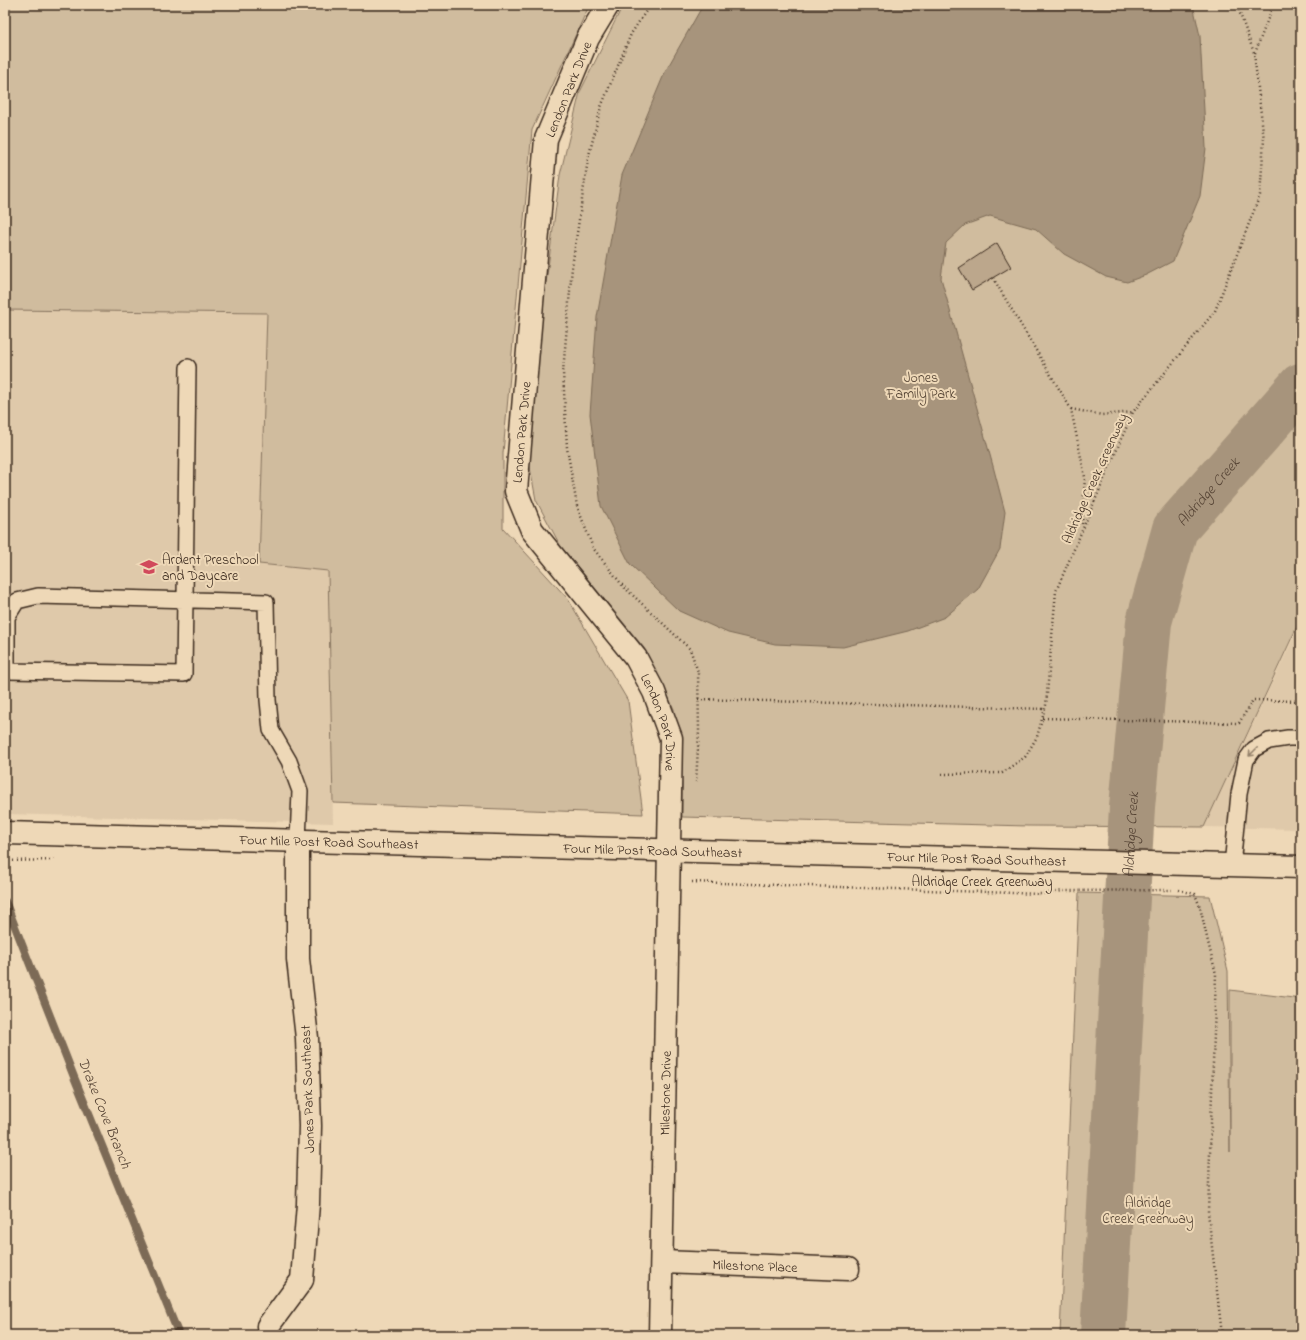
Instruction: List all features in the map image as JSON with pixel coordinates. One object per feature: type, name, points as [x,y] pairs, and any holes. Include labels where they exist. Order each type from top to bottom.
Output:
[{"type":"street","name":"Lendon Park Drive","points":[[608,5],[588,38],[546,139],[516,491],[532,530],[636,658],[654,692],[671,738],[668,851]]},
{"type":"street","name":"Four Mile Post Road Southeast","points":[[5,833],[1301,867]]},
{"type":"street","name":"Jones Park Southeast","points":[[268,1326],[302,1280],[308,1204],[310,1126],[307,1038],[298,959],[298,840]]},
{"type":"street","name":"Milestone Drive","points":[[660,1335],[668,851]]},
{"type":"street","name":"Milestone Place","points":[[662,1262],[848,1269]]},
{"type":"lane","points":[[188,367],[185,600],[184,674],[8,671],[8,617],[17,601],[38,596],[185,600],[266,602],[268,700],[271,730],[288,761],[300,791],[298,840]]},
{"type":"lane","points":[[1232,866],[1239,794],[1246,760],[1254,749],[1269,741],[1295,738]]},
{"type":"path","points":[[650,5],[632,34],[601,107],[588,158],[572,267],[562,372],[567,448],[577,506],[593,548],[623,586],[690,649],[698,672],[699,731],[696,789]]},
{"type":"path","name":"Aldridge Creek Greenway","points":[[942,774],[1002,773],[1025,757],[1037,737],[1046,705],[1056,591],[1133,412],[1215,311],[1260,195],[1264,140],[1254,53],[1237,5]]},
{"type":"path","name":"Aldridge Creek Greenway","points":[[1254,53],[1274,5]]},
{"type":"path","points":[[993,278],[1071,409],[1085,477],[1082,528]]},
{"type":"path","points":[[1071,409],[1102,415],[1133,412]]},
{"type":"path","points":[[698,700],[1044,709]]},
{"type":"path","points":[[1042,718],[1239,723],[1253,700],[1301,701]]},
{"type":"path","name":"Aldridge Creek Greenway","points":[[693,852],[692,883],[1034,894],[1063,891],[1179,890],[1195,894],[1200,907],[1216,974],[1208,1212],[1222,1335]]},
{"type":"path","points":[[5,861],[57,860]]},
{"type":"shaded area","points":[[703,5],[1193,5],[1200,36],[1206,148],[1200,196],[1173,261],[1146,275],[1127,282],[1106,277],[1064,254],[1036,229],[990,216],[965,225],[946,243],[941,278],[1005,512],[1000,549],[978,589],[945,617],[908,631],[843,647],[775,644],[728,633],[679,611],[630,564],[601,506],[590,414],[597,317],[622,175],[665,72]]},
{"type":"shaded area","name":"Ardent Preschool and Daycare","points":[[5,310],[268,313],[259,564],[328,571],[333,823],[5,814]]},
{"type":"shaded area","points":[[1301,622],[1301,829],[1204,827]]},
{"type":"green space","points":[[5,5],[583,5],[588,8],[532,130],[503,453],[503,528],[568,599],[628,701],[643,814],[333,803],[328,571],[259,564],[267,313],[5,310]]},
{"type":"green space","name":"Jones Family Park","points":[[623,5],[1301,5],[1301,618],[1204,827],[1028,826],[682,817],[682,784],[674,709],[644,648],[560,545],[536,500],[529,462],[539,337],[560,175],[580,92]]},
{"type":"green space","name":"Aldridge Creek Greenway","points":[[1079,893],[1210,896],[1228,971],[1230,1152],[1230,990],[1301,999],[1301,1335],[1060,1335]]},
{"type":"building","points":[[997,243],[1011,267],[972,290],[959,268]]},
{"type":"waterway","name":"Aldridge Creek","points":[[1103,1335],[1132,807],[1149,622],[1175,529],[1301,386]]},
{"type":"waterway","name":"Drake Cove Branch","points":[[5,901],[74,1077],[179,1335]]},
{"type":"place","name":"Ardent Preschool and Daycare","points":[[149,567]]}]
